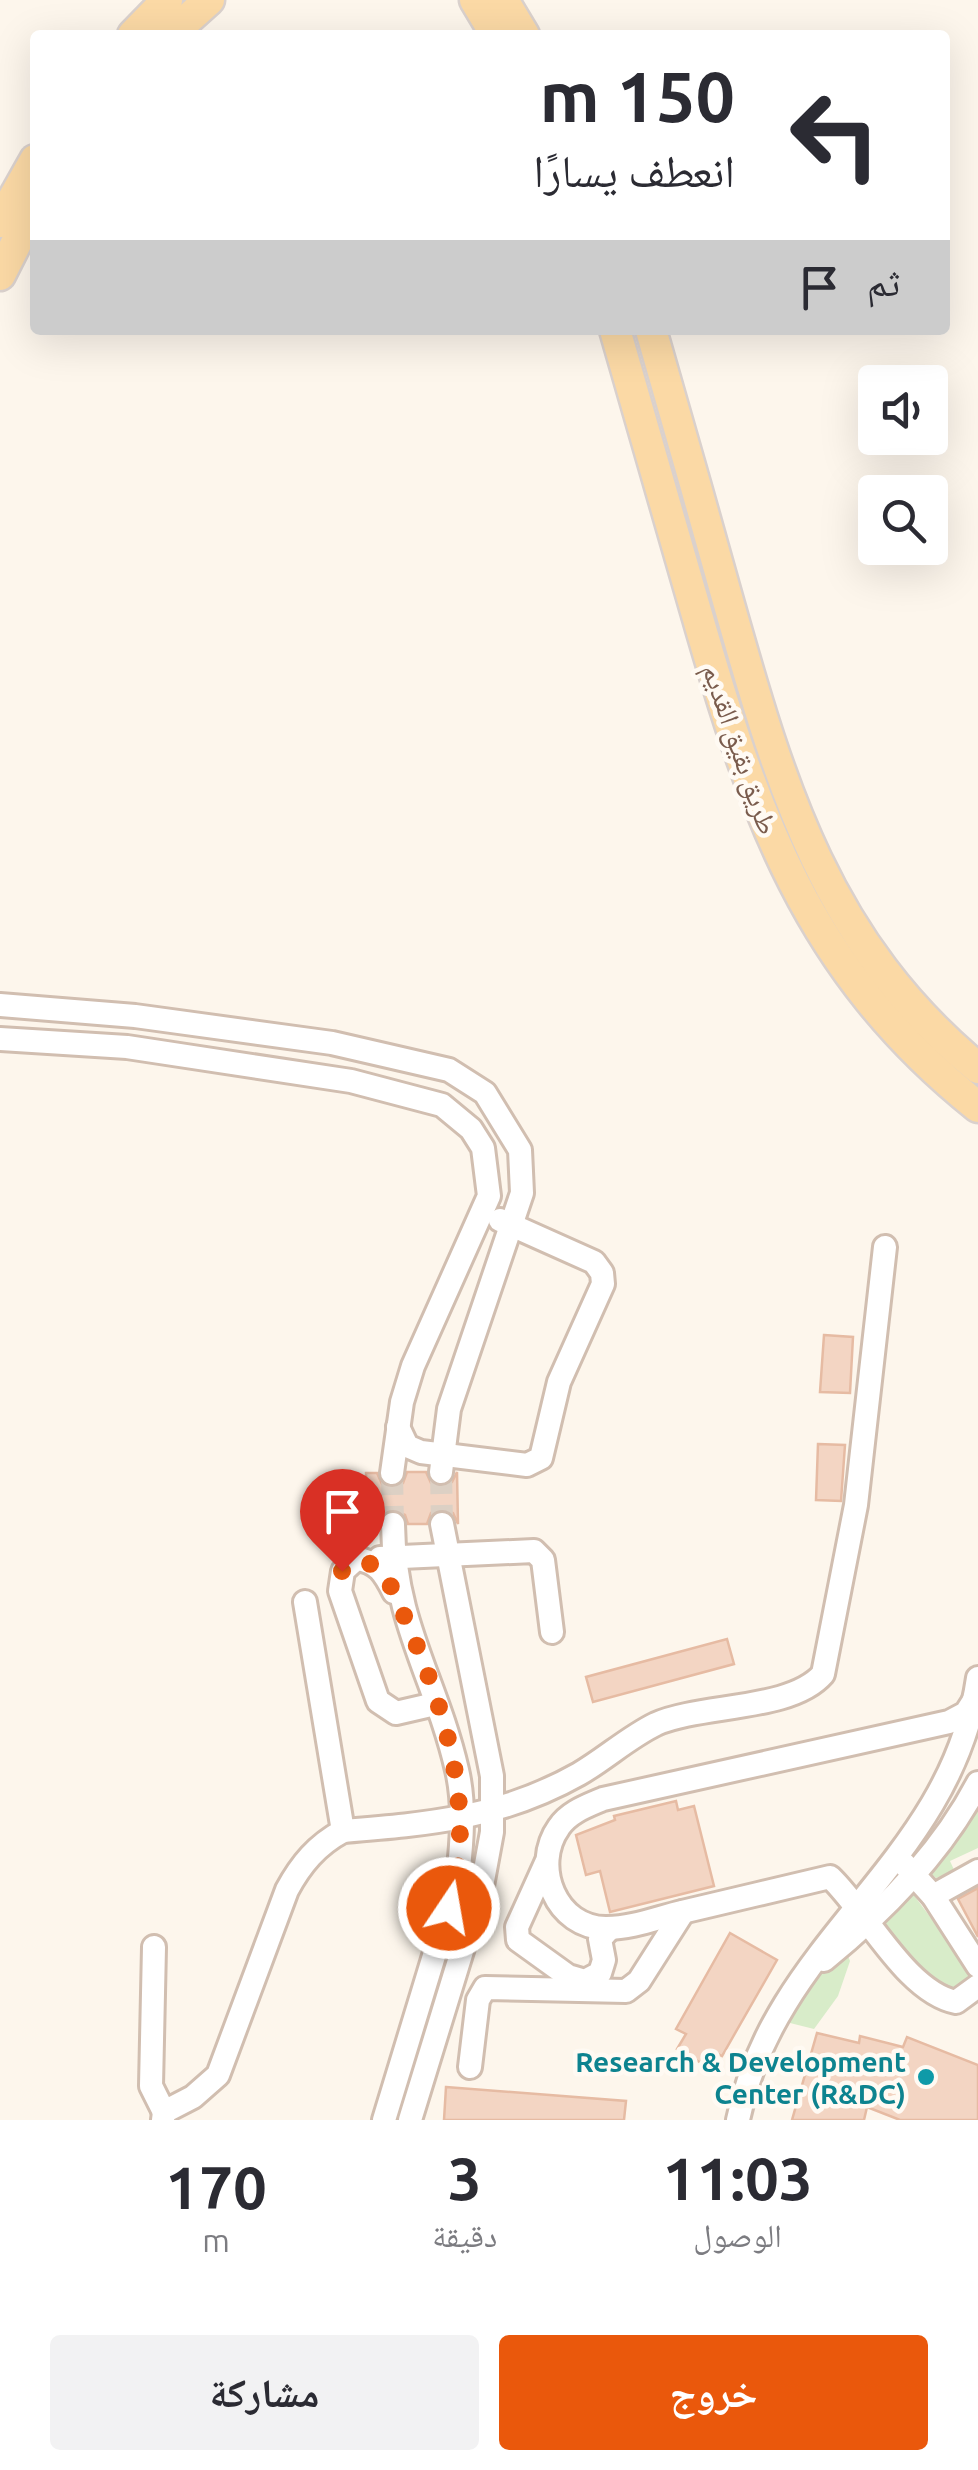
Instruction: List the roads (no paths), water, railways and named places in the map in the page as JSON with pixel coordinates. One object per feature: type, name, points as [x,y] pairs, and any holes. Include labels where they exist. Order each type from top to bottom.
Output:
[{"type":"main road","points":[[138,30],[168,0]]},
{"type":"main road","points":[[176,30],[209,0]]},
{"type":"main road","points":[[475,0],[493,30]]},
{"type":"main road","points":[[503,0],[521,30]]},
{"type":"main road","points":[[526,0],[541,30]]},
{"type":"main road","points":[[0,222],[30,169]]},
{"type":"main road","points":[[0,275],[30,216]]},
{"type":"main road","name":"طريق بقيق القديم","points":[[617,335],[734,744],[777,854],[848,976],[898,1035],[978,1107]]},
{"type":"main road","name":"طريق بقيق القديم","points":[[652,335],[764,729],[801,832],[858,934],[930,1025],[978,1068]]},
{"type":"street","points":[[0,1005],[134,1016],[332,1043],[449,1070],[485,1093],[513,1131],[524,1174],[515,1227],[460,1374],[442,1464]]},
{"type":"street","points":[[0,1039],[64,1041],[223,1060],[418,1096],[457,1114],[483,1148],[489,1171],[484,1213],[428,1329],[402,1402],[392,1472]]},
{"type":"street","points":[[950,1084],[978,1115]]},
{"type":"street","points":[[398,1428],[402,1440],[414,1450],[442,1464],[527,1464],[541,1458],[559,1382],[603,1284],[602,1273],[594,1262],[484,1213]]},
{"type":"street","points":[[154,1947],[151,2086],[163,2116],[194,2098],[218,2075],[298,1870],[313,1852],[343,1832],[461,1820],[494,1811],[577,1775],[656,1724],[802,1690],[823,1674],[856,1506],[885,1247]]},
{"type":"street","points":[[392,1524],[401,1608]]},
{"type":"street","points":[[410,2120],[482,1886],[494,1811],[492,1776],[442,1524]]},
{"type":"street","points":[[435,1704],[396,1714],[378,1701],[340,1590],[342,1571],[356,1560],[528,1549],[539,1554],[552,1632]]},
{"type":"street","points":[[356,1560],[378,1566],[401,1608],[458,1770],[461,1820],[458,1878],[384,2120]]},
{"type":"street","points":[[305,1602],[343,1832]]},
{"type":"street","points":[[906,1866],[955,1768],[978,1678]]},
{"type":"street","points":[[610,1928],[600,1939],[604,1960],[600,1973],[584,1981],[568,1976],[518,1940],[517,1927],[560,1824],[603,1799],[949,1722],[966,1713],[976,1692]]},
{"type":"street","points":[[738,2120],[747,2080],[762,2046],[802,1978],[963,1811],[978,1783]]},
{"type":"street","points":[[546,1863],[551,1890],[562,1907],[581,1922],[610,1928],[830,1877],[863,1912],[887,1951],[942,1999],[956,2002],[978,1986]]},
{"type":"street","points":[[906,1866],[968,1930],[978,1966]]},
{"type":"street","points":[[933,1896],[978,1871]]},
{"type":"street","points":[[470,2066],[478,2000],[485,1988],[503,1985],[611,1993],[633,1988],[683,1912]]},
{"type":"street","points":[[802,1978],[844,1943],[863,1912]]},
{"type":"street","points":[[611,1993],[627,1980],[646,1943],[648,1931],[638,1923]]},
{"type":"street","points":[[844,1943],[857,1941],[887,1951]]},
{"type":"tunnel","points":[[441,1472],[442,1524]]},
{"type":"tunnel","points":[[392,1473],[393,1524]]},
{"type":"place","name":"Research & Development Center (R&DC)","points":[[926,2077]]}]
